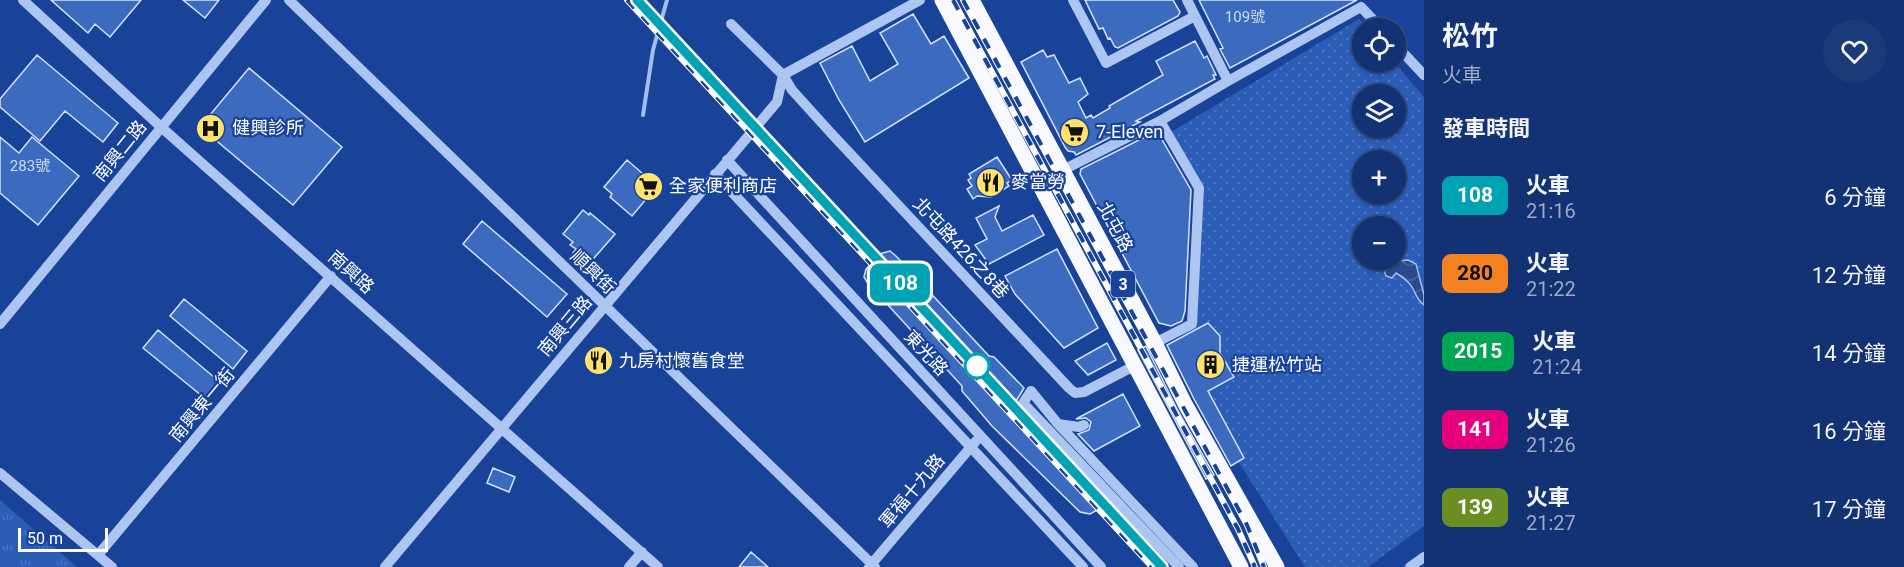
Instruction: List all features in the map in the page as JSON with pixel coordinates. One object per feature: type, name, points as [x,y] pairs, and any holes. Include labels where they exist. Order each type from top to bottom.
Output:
[{"type":"main road","name":"3","points":[[942,0],[1241,567]]},
{"type":"main road","name":"北屯路","points":[[972,0],[1185,404],[1277,567]]},
{"type":"street","name":"南興路","points":[[23,0],[162,128],[658,567]]},
{"type":"street","name":"南興二路","points":[[0,324],[266,0]]},
{"type":"street","name":"順興街","points":[[289,0],[872,566]]},
{"type":"street","points":[[783,75],[920,0]]},
{"type":"street","points":[[1073,0],[1106,63],[1195,16]]},
{"type":"street","points":[[1187,0],[1228,81]]},
{"type":"street","points":[[1063,170],[1160,122],[1228,81],[1361,7],[1371,18]]},
{"type":"street","name":"北屯路426之8巷","points":[[731,24],[783,75],[792,90],[1069,388],[1075,393],[1084,392],[1134,366]]},
{"type":"street","points":[[1406,56],[1424,75]]},
{"type":"street","name":"南興三路","points":[[385,567],[777,102],[783,75]]},
{"type":"street","points":[[1155,344],[1192,324],[1199,188],[1160,122]]},
{"type":"street","name":"東光路","points":[[727,160],[1101,567]]},
{"type":"street","name":"東光路","points":[[715,174],[1083,567]]},
{"type":"street","name":"南興東一街","points":[[98,555],[331,276]]},
{"type":"street","points":[[1179,567],[1023,403],[1031,391],[1056,422],[1193,567]]},
{"type":"street","points":[[1056,422],[1079,427],[1084,424]]},
{"type":"street","name":"軍福十九路","points":[[872,566],[981,436]]},
{"type":"street","points":[[0,473],[112,567]]},
{"type":"street","points":[[629,567],[642,552]]},
{"type":"street","points":[[1410,567],[1424,557]]},
{"type":"green space","points":[[1352,23],[1352,72],[1403,72],[1424,97],[1424,526],[1368,567],[1305,567],[1167,349],[1191,329],[1199,188],[1171,132]]},
{"type":"green space","points":[[0,500],[77,567],[0,567]]},
{"type":"water","points":[[1406,260],[1416,264],[1424,295],[1424,305],[1411,285],[1402,277],[1396,273],[1392,278],[1386,276],[1384,270],[1406,270]]},
{"type":"building","points":[[51,0],[141,0],[110,37],[95,24],[88,33]]},
{"type":"building","points":[[183,0],[219,0],[205,18]]},
{"type":"building","points":[[1085,0],[1173,0],[1180,12],[1178,16],[1118,48],[1110,38],[1108,39],[1103,28],[1099,29]]},
{"type":"building","points":[[1199,0],[1357,0],[1230,68],[1220,49],[1223,48]]},
{"type":"building","points":[[913,14],[931,44],[944,36],[969,78],[865,142],[839,100],[820,63],[852,46],[870,81],[898,64],[880,33]]},
{"type":"building","points":[[1195,41],[1204,58],[1207,56],[1216,75],[1213,75],[1215,79],[1076,155],[1065,147],[1021,62],[1043,50],[1047,57],[1054,55],[1069,83],[1080,78],[1088,94],[1078,102],[1086,118],[1091,115],[1093,118],[1110,108],[1109,106],[1163,75],[1156,61]]},
{"type":"building","points":[[37,55],[118,123],[103,142],[65,111],[40,141],[0,107],[0,99]]},
{"type":"building","points":[[249,68],[342,147],[293,205],[200,127]]},
{"type":"building","points":[[1157,131],[1191,190],[1185,311],[1182,321],[1171,326],[1159,323],[1080,174],[1081,169]]},
{"type":"building","points":[[0,137],[19,153],[32,137],[79,176],[38,225],[0,193]]},
{"type":"building","points":[[997,157],[1012,180],[1007,183],[1009,186],[991,197],[977,196],[973,199],[967,189],[972,186],[968,180],[971,178],[969,174]]},
{"type":"building","points":[[627,160],[657,186],[632,216],[610,197],[612,194],[604,187]]},
{"type":"building","points":[[999,206],[995,217],[1002,231],[1033,215],[1044,235],[989,264],[975,245],[987,239],[976,218]]},
{"type":"building","points":[[583,210],[615,234],[588,265],[573,253],[576,249],[570,245],[573,242],[563,234]]},
{"type":"building","points":[[482,221],[567,294],[547,317],[463,244]]},
{"type":"building","points":[[1057,249],[1098,328],[1064,348],[1015,294],[1005,276]]},
{"type":"building","points":[[890,251],[989,356],[994,357],[1024,388],[1016,401],[1017,408],[1107,502],[1101,508],[1090,514],[1080,512],[992,426],[962,391],[962,386],[867,282],[864,277],[866,269],[877,257],[875,255]]},
{"type":"building","points":[[184,299],[247,351],[233,369],[170,316]]},
{"type":"building","points":[[1208,323],[1220,336],[1220,353],[1234,377],[1208,391],[1244,458],[1231,466],[1167,345]]},
{"type":"building","points":[[158,330],[221,383],[207,400],[143,348]]},
{"type":"building","points":[[1107,343],[1116,360],[1088,375],[1075,361]]},
{"type":"building","points":[[1146,346],[1177,409],[1214,475],[1206,479],[1138,350]]},
{"type":"building","points":[[1123,394],[1140,426],[1094,451],[1078,434],[1089,430],[1091,422],[1086,418],[1076,419]]},
{"type":"building","points":[[493,468],[515,477],[509,492],[487,483]]},
{"type":"building","points":[[751,552],[768,567],[739,567]]},
{"type":"waterway","points":[[643,115],[653,50],[667,0]]},
{"type":"railway","points":[[627,0],[1152,567]]},
{"type":"railway","points":[[953,0],[1238,529],[1255,567]]},
{"type":"railway","points":[[963,0],[1247,525],[1264,567]]},
{"type":"train","name":"108","points":[[637,0],[1162,567]]},
{"type":"place","name":"健興診所","points":[[211,128]]},
{"type":"place","name":"7-Eleven","points":[[1075,132]]},
{"type":"place","name":"麥當勞","points":[[990,182]]},
{"type":"place","name":"全家便利商店","points":[[648,186]]},
{"type":"place","name":"九房村懷舊食堂","points":[[598,361]]},
{"type":"place","name":"捷運松竹站","points":[[1211,365]]}]
